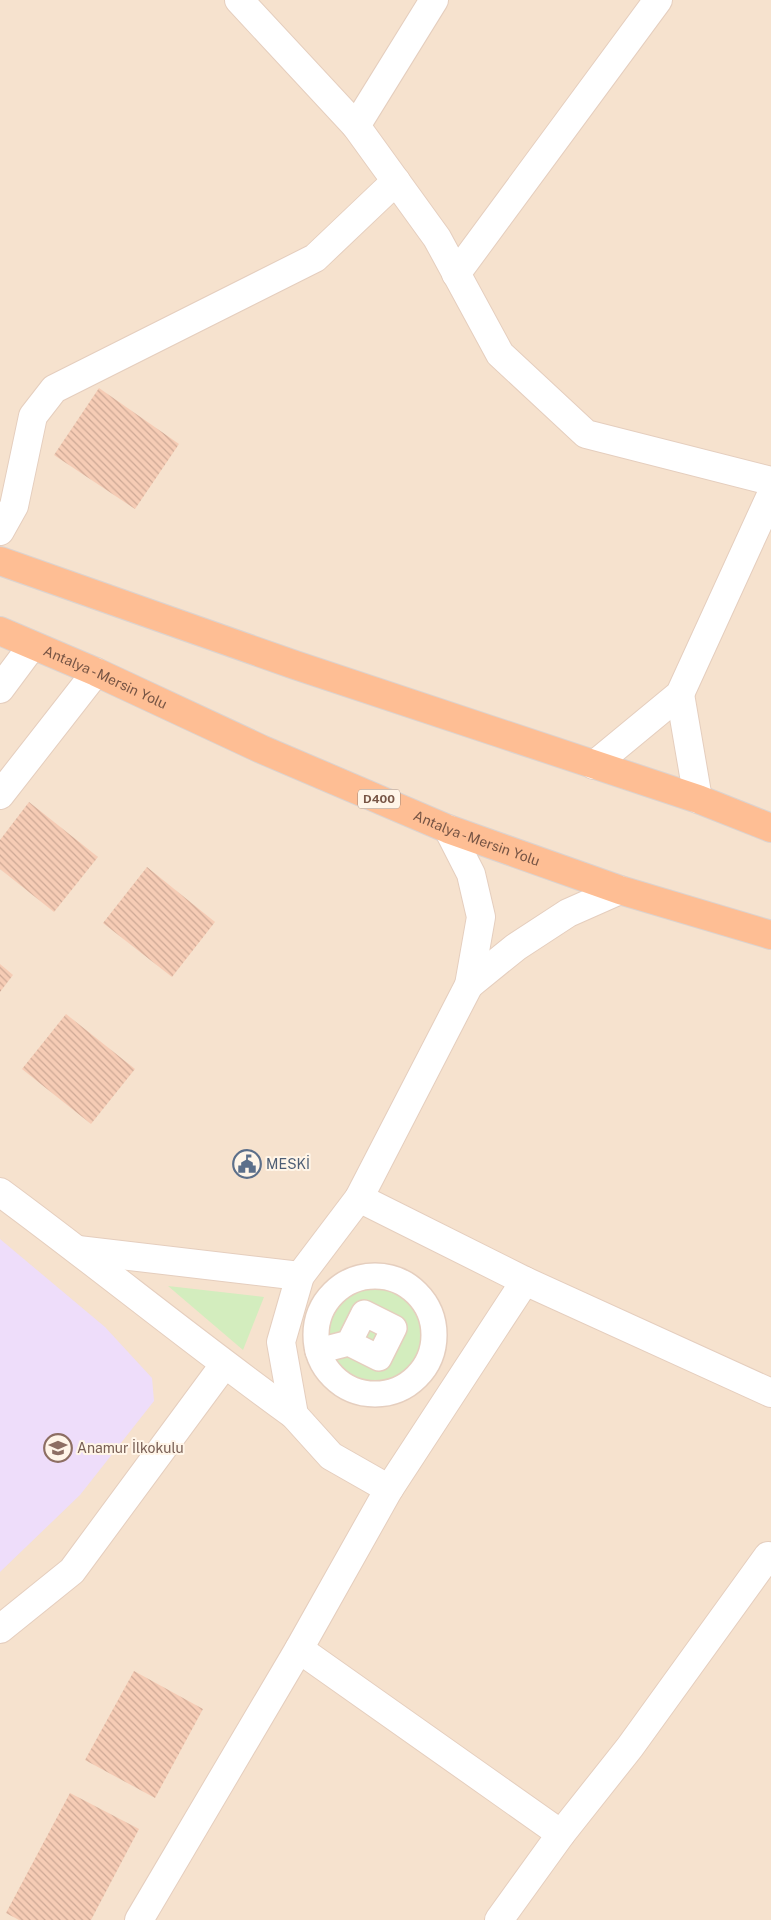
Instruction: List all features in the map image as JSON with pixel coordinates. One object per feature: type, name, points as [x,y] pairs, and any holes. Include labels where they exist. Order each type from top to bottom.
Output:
[{"type":"highway","points":[[0,561],[295,666],[698,799],[771,828]]},
{"type":"highway","name":"Antalya - Mersin Yolu","points":[[0,631],[96,672],[261,749],[448,828],[620,890],[771,935]]},
{"type":"street","points":[[239,0],[356,126],[437,238],[500,354],[586,434],[771,481]]},
{"type":"street","points":[[356,126],[434,0]]},
{"type":"street","points":[[456,274],[658,0]]},
{"type":"street","points":[[0,531],[14,506],[33,416],[54,388],[315,258],[396,181]]},
{"type":"street","points":[[594,765],[680,694],[771,495]]},
{"type":"street","points":[[0,689],[32,646]]},
{"type":"street","points":[[0,795],[96,672]]},
{"type":"street","points":[[680,694],[698,799]]},
{"type":"street","points":[[294,1415],[281,1342],[300,1276],[358,1198],[469,985],[481,917],[471,874],[448,828]]},
{"type":"street","points":[[469,985],[516,946],[568,912],[620,890]]},
{"type":"street","points":[[0,1192],[78,1250],[224,1365],[294,1415],[331,1456],[389,1489]]},
{"type":"street","points":[[358,1198],[525,1281],[771,1393]]},
{"type":"street","points":[[78,1250],[300,1276]]},
{"type":"street","points":[[374,1276],[392,1278],[410,1287],[423,1300],[432,1317],[435,1336],[429,1361],[423,1372],[409,1385],[392,1393],[374,1395],[355,1392],[339,1382],[326,1368],[318,1351],[317,1322],[322,1308],[341,1286],[354,1279],[374,1276]]},
{"type":"street","points":[[349,1343],[364,1313],[354,1279]]},
{"type":"street","points":[[139,1920],[298,1649],[389,1489],[525,1281]]},
{"type":"street","points":[[364,1313],[394,1328],[432,1317]]},
{"type":"street","points":[[379,1358],[394,1328]]},
{"type":"street","points":[[318,1351],[349,1343],[379,1358],[392,1393]]},
{"type":"street","points":[[0,1629],[72,1571],[224,1365]]},
{"type":"street","points":[[499,1920],[561,1834],[630,1747],[768,1556]]},
{"type":"street","points":[[298,1649],[561,1834]]},
{"type":"shaded area","points":[[0,0],[771,0],[771,1920],[0,1920]]},
{"type":"shaded area","name":"Anamur İlkokulu","points":[[0,1239],[105,1327],[152,1378],[154,1401],[80,1495],[0,1572]]},
{"type":"green space","points":[[375,1285],[394,1289],[411,1300],[422,1317],[426,1336],[422,1355],[411,1372],[394,1383],[375,1387],[356,1383],[339,1372],[328,1355],[324,1336],[328,1317],[339,1300],[356,1289]]},
{"type":"green space","points":[[168,1286],[264,1297],[243,1350]]},
{"type":"building","points":[[99,388],[179,444],[135,509],[54,455]]},
{"type":"building","points":[[29,802],[98,857],[54,912],[0,869],[0,840]]},
{"type":"building","points":[[147,867],[215,922],[172,977],[103,923]]},
{"type":"building","points":[[0,964],[13,975],[0,992]]},
{"type":"building","points":[[66,1014],[135,1069],[91,1124],[22,1069]]},
{"type":"building","points":[[134,1671],[203,1709],[155,1798],[85,1760]]},
{"type":"building","points":[[70,1793],[139,1829],[91,1920],[19,1920],[6,1913]]},
{"type":"place","name":"MESKİ","points":[[247,1164]]},
{"type":"place","name":"Anamur İlkokulu","points":[[58,1448]]}]
